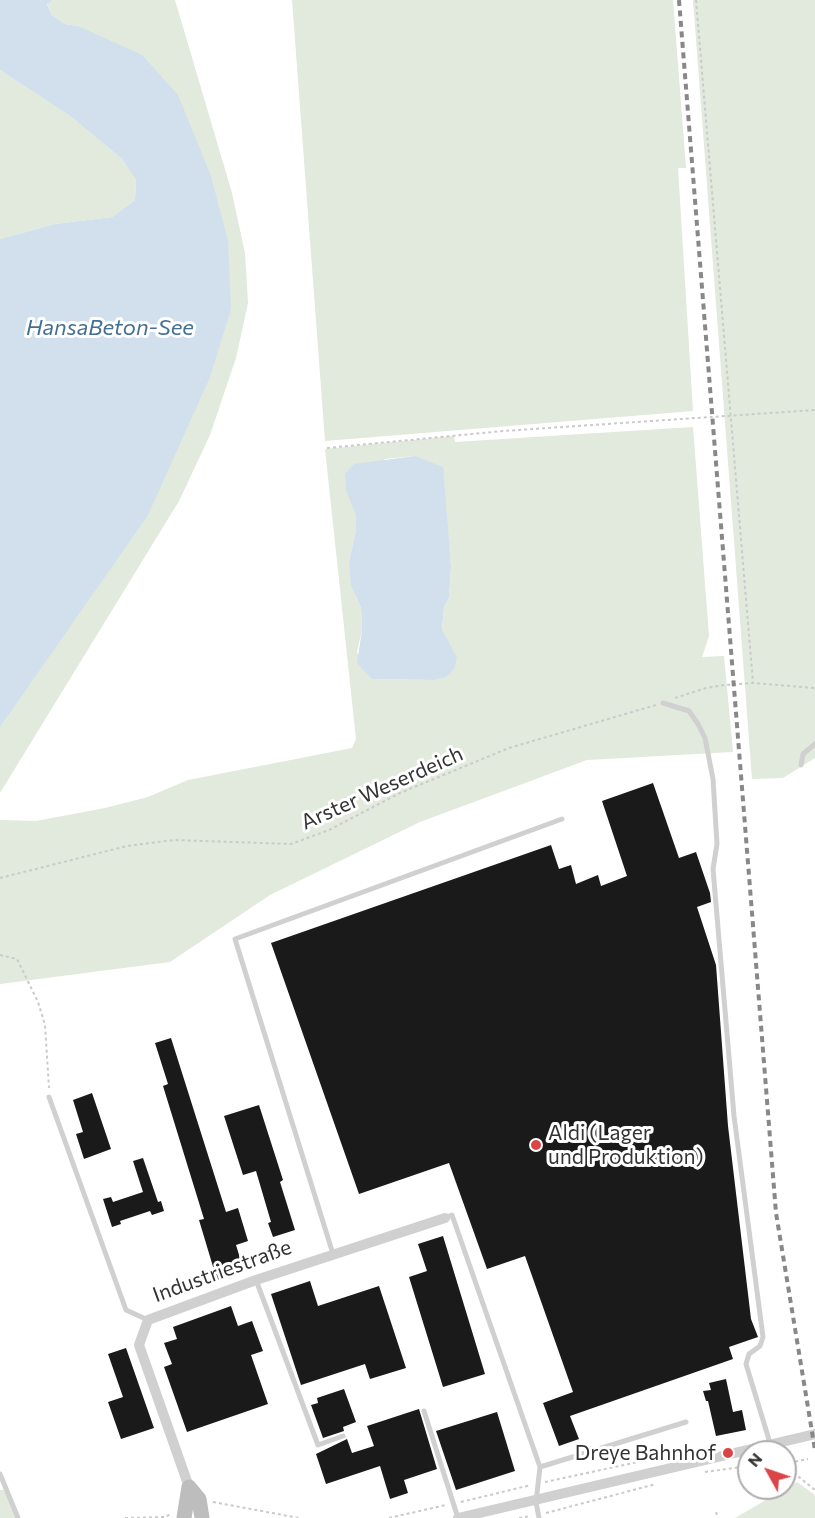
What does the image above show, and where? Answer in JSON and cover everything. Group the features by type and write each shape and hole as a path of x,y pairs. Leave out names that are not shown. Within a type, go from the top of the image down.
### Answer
{"street":[{"name":"Industriestraße","path":"202,1518 199,1499 189,1487 139,1345 148,1320 256,1280 445,1218"},
{"path":"785,1440 815,1434"},
{"path":"458,1518 536,1502 737,1451"},
{"name":"Industriestraße","path":"185,1516 189,1487"}],"lane":[{"path":"663,703 689,711 705,738 713,779 717,844 713,869 734,1116 763,1337 760,1346 749,1354 746,1364 769,1440"},
{"path":"801,765 803,754 815,744"},
{"path":"333,1254 235,939 562,819"},
{"path":"49,1097 126,1310 148,1320"},
{"path":"445,1218 452,1215 540,1467 536,1502 538,1516"},
{"path":"256,1280 318,1444 343,1436"},
{"path":"424,1411 458,1518"},
{"path":"540,1467 686,1422"},
{"path":"0,1474 18,1518"}],"path":[{"path":"696,0 753,683"},
{"path":"327,448 503,431 815,410"},
{"name":"Arster Weserdeich","path":"0,878 127,846 174,840 291,844 329,830 400,794 509,748 663,703 706,688 753,683 815,688"},
{"path":"0,955 17,959 38,1002 45,1025 49,1097"},
{"path":"389,1518 538,1483 695,1450"},
{"path":"797,1461 808,1459"},
{"path":"696,1474 737,1468"},
{"path":"797,1475 815,1490"},
{"path":"519,1518 538,1516 662,1482"},
{"path":"189,1487 216,1503 298,1518"},
{"path":"124,1518 166,1517 173,1512 185,1516"},
{"path":"716,1512 718,1518"}],"shaded area":[{"path":"53,0 175,0 232,193 245,253 248,303 236,358 210,435 179,501 0,793 0,727 38,670 231,309 78,26 65,24 52,15 47,3"},
{"path":"292,0 673,0 686,168 678,168 693,411 325,441"},
{"path":"693,0 815,0 815,758 783,778 752,779"},
{"path":"0,70 70,116 122,159 136,180 135,200 112,217 55,224 0,239"},
{"path":"693,427 709,636 702,657 724,656 733,752 587,760 420,822 270,895 170,962 0,984 0,820 36,821 105,808 148,797 188,780 352,748 356,739 325,449 454,436 455,442","holes":["415,456 444,497 451,566 449,598 444,607 442,629 448,641 433,680 372,679 357,652 362,630 361,608 356,597 349,562 356,530 356,515 385,459"]},
{"path":"797,1482 815,1495 815,1518 735,1518 766,1500 797,1500"},
{"path":"0,1490 9,1490 16,1518 0,1518"}],"water":[{"name":"HansaBeton-See","path":"0,0 53,0 47,4 52,15 65,24 78,26 142,55 178,95 211,176 228,241 231,309 210,377 148,515 0,727 0,239 55,224 112,217 135,200 136,180 122,159 70,116 0,70"},
{"path":"415,456 443,467 451,566 449,598 444,607 442,629 457,658 454,669 446,677 433,680 372,679 357,663 362,630 361,608 351,585 349,562 356,530 356,515 346,490 345,474 354,464"}],"building":[{"name":"Aldi (Lager und Produktion)","path":"653,783 679,858 696,852 710,893 711,902 697,907 716,965 728,1126 751,1319 758,1337 729,1347 733,1359 570,1416 579,1439 559,1446 543,1403 573,1392 525,1256 487,1269 449,1163 359,1194 271,943 551,845 559,869 571,865 576,884 598,875 601,886 627,876 602,801"},
{"path":"171,1038 226,1212 238,1208 248,1241 236,1245 244,1271 217,1280 199,1220 204,1219 163,1086 168,1084 155,1043"},
{"path":"92,1093 111,1149 84,1159 76,1134 83,1132 73,1100"},
{"path":"259,1105 283,1180 280,1182 295,1230 273,1237 268,1223 271,1222 256,1171 243,1175 224,1116"},
{"path":"143,1158 158,1202 161,1201 164,1211 152,1215 150,1211 120,1221 121,1224 112,1227 103,1199 111,1197 113,1202 143,1192 133,1161"},
{"path":"443,1236 485,1374 443,1387 409,1277 427,1271 418,1244"},
{"path":"310,1281 318,1306 379,1286 406,1368 370,1379 365,1364 301,1385 271,1294"},
{"path":"231,1306 238,1326 252,1321 263,1351 251,1355 268,1404 187,1432 164,1367 172,1364 164,1343 177,1339 173,1327"},
{"path":"126,1348 154,1428 121,1439 108,1402 123,1397 108,1354"},
{"path":"726,1379 733,1412 742,1410 746,1430 716,1436 708,1401 703,1391 711,1390 709,1383"},
{"path":"344,1389 356,1422 343,1427 344,1431 323,1438 311,1405 318,1403 317,1398"},
{"path":"419,1409 437,1469 404,1480 408,1493 390,1499 380,1466 326,1484 316,1454 347,1439 352,1453 374,1446 367,1426"},
{"path":"497,1412 515,1471 456,1490 436,1431"}],"railway":[{"path":"679,0 776,1213 815,1450"}],"place":[{"name":"Aldi (Lager und Produktion)","path":"536,1145"},
{"name":"Dreye Bahnhof","path":"728,1453"}]}
